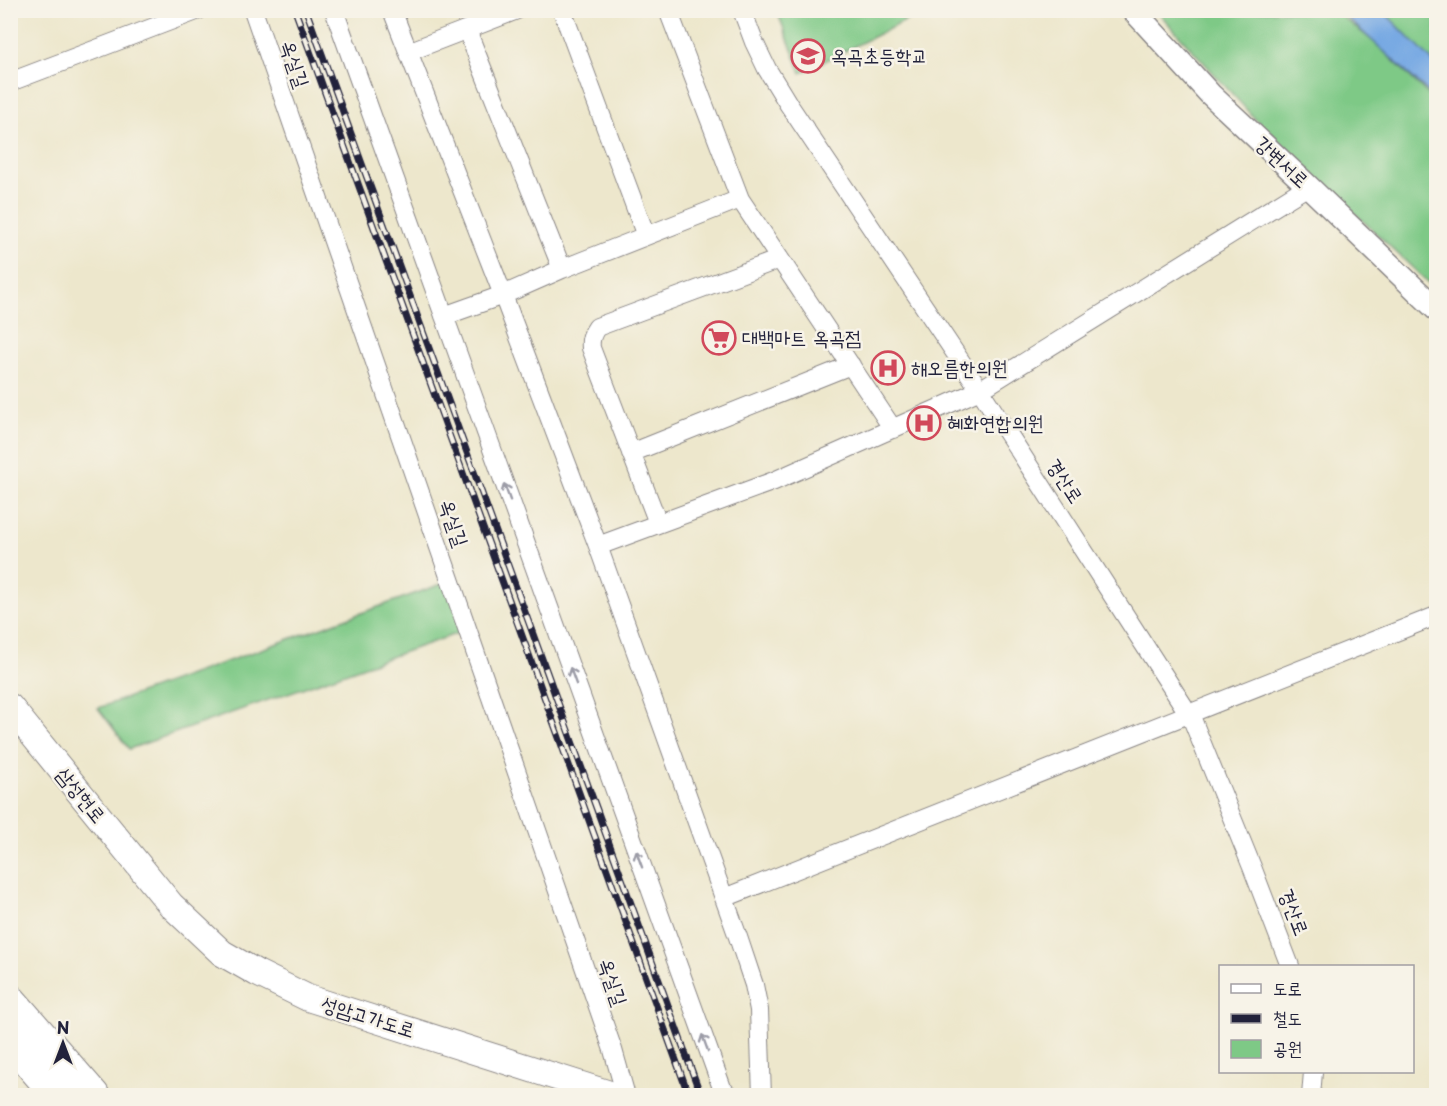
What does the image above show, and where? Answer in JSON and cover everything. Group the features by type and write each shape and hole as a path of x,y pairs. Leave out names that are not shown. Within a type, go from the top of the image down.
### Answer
{"highway":[{"path":"10,1001 93,1095"},
{"path":"10,1039 59,1095"}],"main road":[{"name":"삼성현로","path":"10,707 152,882"},
{"name":"성암고가도로","path":"152,882 171,905 222,953 256,973 308,998 616,1095"}],"street":[{"path":"10,82 199,10"},
{"name":"옥실길","path":"253,10 613,1050 626,1095"},
{"path":"333,10 722,1088 729,1095"},
{"path":"392,10 598,546 754,985 759,1010 762,1095"},
{"path":"408,52 517,10"},
{"path":"561,10 646,236"},
{"path":"668,10 740,199 893,429"},
{"name":"경산로","path":"742,10 767,69 785,99 980,390 1192,719 1290,965"},
{"name":"강변서로","path":"1133,10 1210,94 1437,309"},
{"path":"467,30 562,269"},
{"path":"598,546 774,481 980,390 1308,186"},
{"path":"444,316 503,295 562,269 740,199"},
{"path":"658,523 591,348 592,333 597,327 780,259"},
{"path":"631,453 851,366"},
{"path":"724,898 1437,616"},
{"path":"1311,1095 1312,1073"}],"green space":[{"path":"777,11 925,11 801,73"},
{"path":"1157,11 1335,11 1374,42 1436,102 1436,290 1255,119"},
{"path":"1383,11 1436,11 1436,65"},
{"path":"450,581 467,630 129,749 98,708"}],"water":[{"path":"1340,11 1383,11 1436,65 1436,99"}],"railway":[{"path":"295,10 689,1096"},
{"path":"306,10 701,1096"}],"place":[{"name":"옥곡초등학교","path":"808,56"},
{"name":"대백마트 옥곡점","path":"719,338"},
{"name":"해오름한의원","path":"888,368"},
{"name":"혜화연합의원","path":"924,423"}]}
